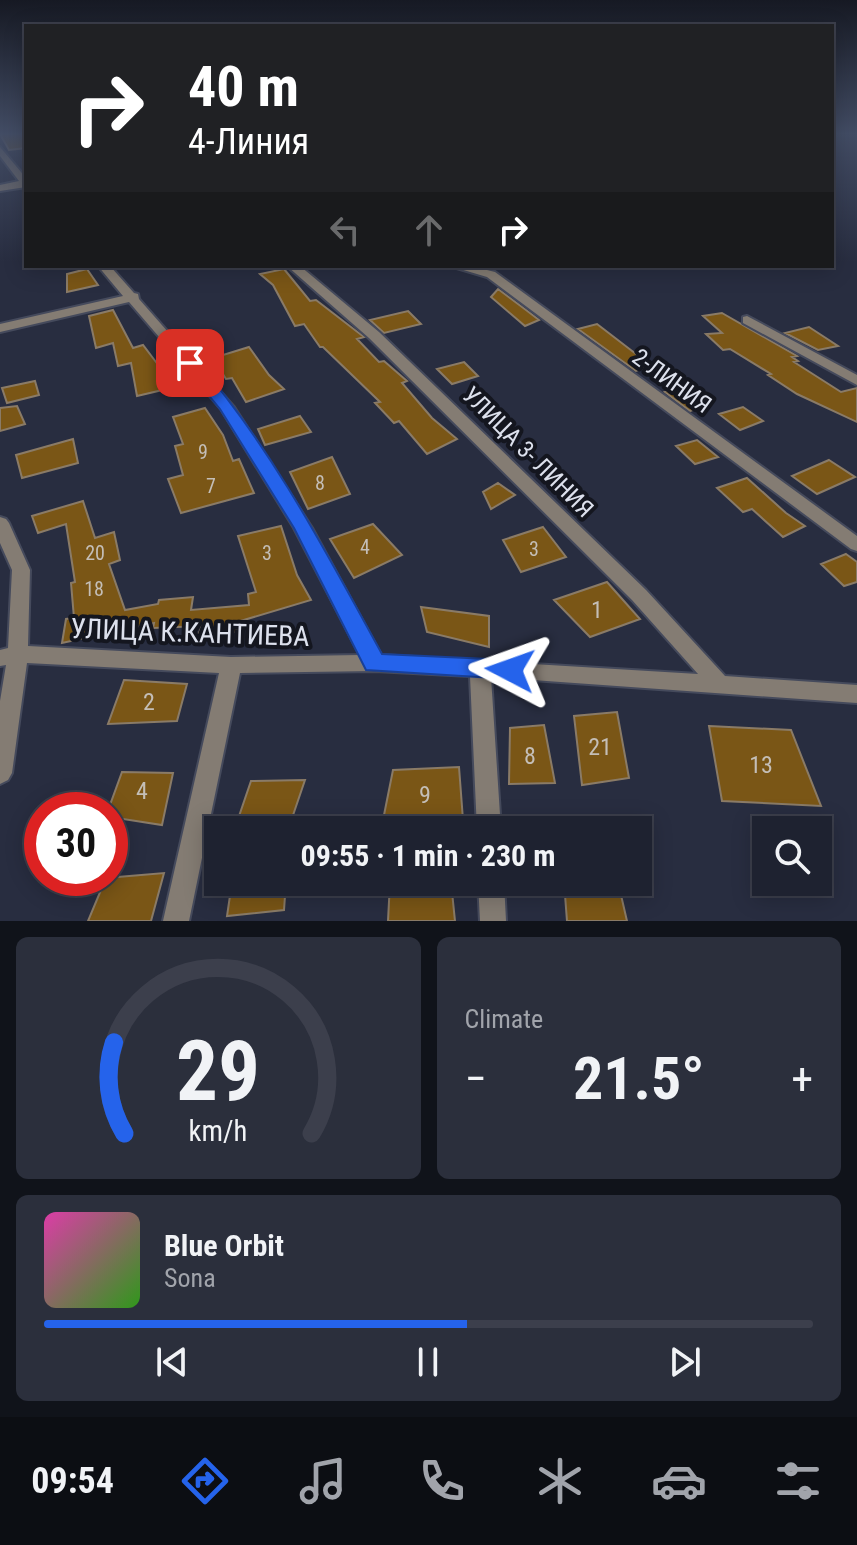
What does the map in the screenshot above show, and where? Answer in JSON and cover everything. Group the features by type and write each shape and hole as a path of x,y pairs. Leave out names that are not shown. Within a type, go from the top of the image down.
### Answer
{"street":[{"path":"0,188 24,183"},
{"path":"106,268 227,407 303,528 375,663"},
{"name":"УЛИЦА 3- ЛИНИЯ","path":"295,268 374,335 639,595 719,684"},
{"name":"2-ЛИНИЯ","path":"465,268 491,274 857,545"},
{"path":"0,328 134,297"},
{"path":"747,320 857,381"},
{"path":"0,523 21,570 9,656 0,773"},
{"name":"УЛИЦА К.КАНТИЕВА","path":"9,656 231,665 375,663 857,694"},
{"path":"176,921 231,665"},
{"path":"480,668 488,816"},
{"path":"492,896 493,921"}],"building":[{"path":"87,269 98,285 67,292 67,274"},
{"path":"284,269 310,301 316,300 364,337 357,339 379,362 384,361 407,381 402,383 432,418 457,439 427,454 399,421 394,423 375,403 380,402 320,347 304,324 295,326 273,285 260,274"},
{"path":"498,289 539,320 525,326 491,297"},
{"path":"113,310 133,348 143,345 159,366 176,362 188,384 137,396 131,363 118,366 113,343 96,348 89,316"},
{"path":"408,311 421,324 384,333 370,320"},
{"path":"722,313 797,356 792,357 798,361 794,362 841,392 857,388 857,422 797,394 730,349 723,350 706,334 722,333 703,316"},
{"path":"597,324 653,365 636,371 578,329"},
{"path":"809,327 838,346 818,350 785,333"},
{"path":"249,347 269,375 284,389 246,402 232,378 226,379 213,358"},
{"path":"464,362 478,376 452,384 437,369"},
{"path":"35,381 39,395 7,403 2,388"},
{"path":"688,386 710,403 690,411 665,392"},
{"path":"17,406 25,424 0,431 0,408"},
{"path":"743,407 763,421 740,430 719,414"},
{"path":"205,408 223,435 233,461 239,459 254,493 181,513 168,479 183,475 175,446 183,444 173,417"},
{"path":"300,416 311,432 265,445 258,429"},
{"path":"73,439 78,463 22,478 16,455"},
{"path":"697,440 718,457 695,464 676,446"},
{"path":"332,457 350,494 308,509 290,472"},
{"path":"829,460 855,477 817,494 792,476"},
{"path":"747,478 805,526 783,537 752,509 743,512 717,488"},
{"path":"498,483 515,495 491,509 483,492"},
{"path":"83,501 95,538 114,532 120,560 109,564 125,610 158,604 159,600 193,597 191,610 249,605 248,594 256,592 238,536 281,526 297,575 311,600 237,622 237,632 199,633 202,626 153,628 154,623 62,643 66,619 74,618 71,583 75,582 66,524 38,533 32,516"},
{"path":"373,524 402,555 354,578 330,539"},
{"path":"543,527 566,557 521,572 503,540"},
{"path":"846,554 857,562 857,582 844,586 821,564"},
{"path":"607,582 640,619 590,637 554,600"},
{"path":"421,607 489,616 489,647 427,632"},
{"path":"124,680 187,684 177,721 108,724"},
{"path":"617,712 629,778 582,785 574,716"},
{"path":"544,725 555,783 509,784 510,728"},
{"path":"709,726 791,730 821,806 722,801"},
{"path":"459,767 463,816 384,816 393,770"},
{"path":"122,772 173,773 162,825 128,820 128,792 115,792"},
{"path":"305,780 293,816 239,816 251,781"},
{"path":"560,815 560,816 514,816"},
{"path":"164,873 151,921 88,921 98,896 128,896 128,876"},
{"path":"230,896 285,896 284,910 227,916"},
{"path":"389,896 452,896 455,921 388,921"},
{"path":"565,896 621,896 627,921 567,921"}],"route":[{"path":"190,363 227,407 303,528 375,663 510,670"}]}
